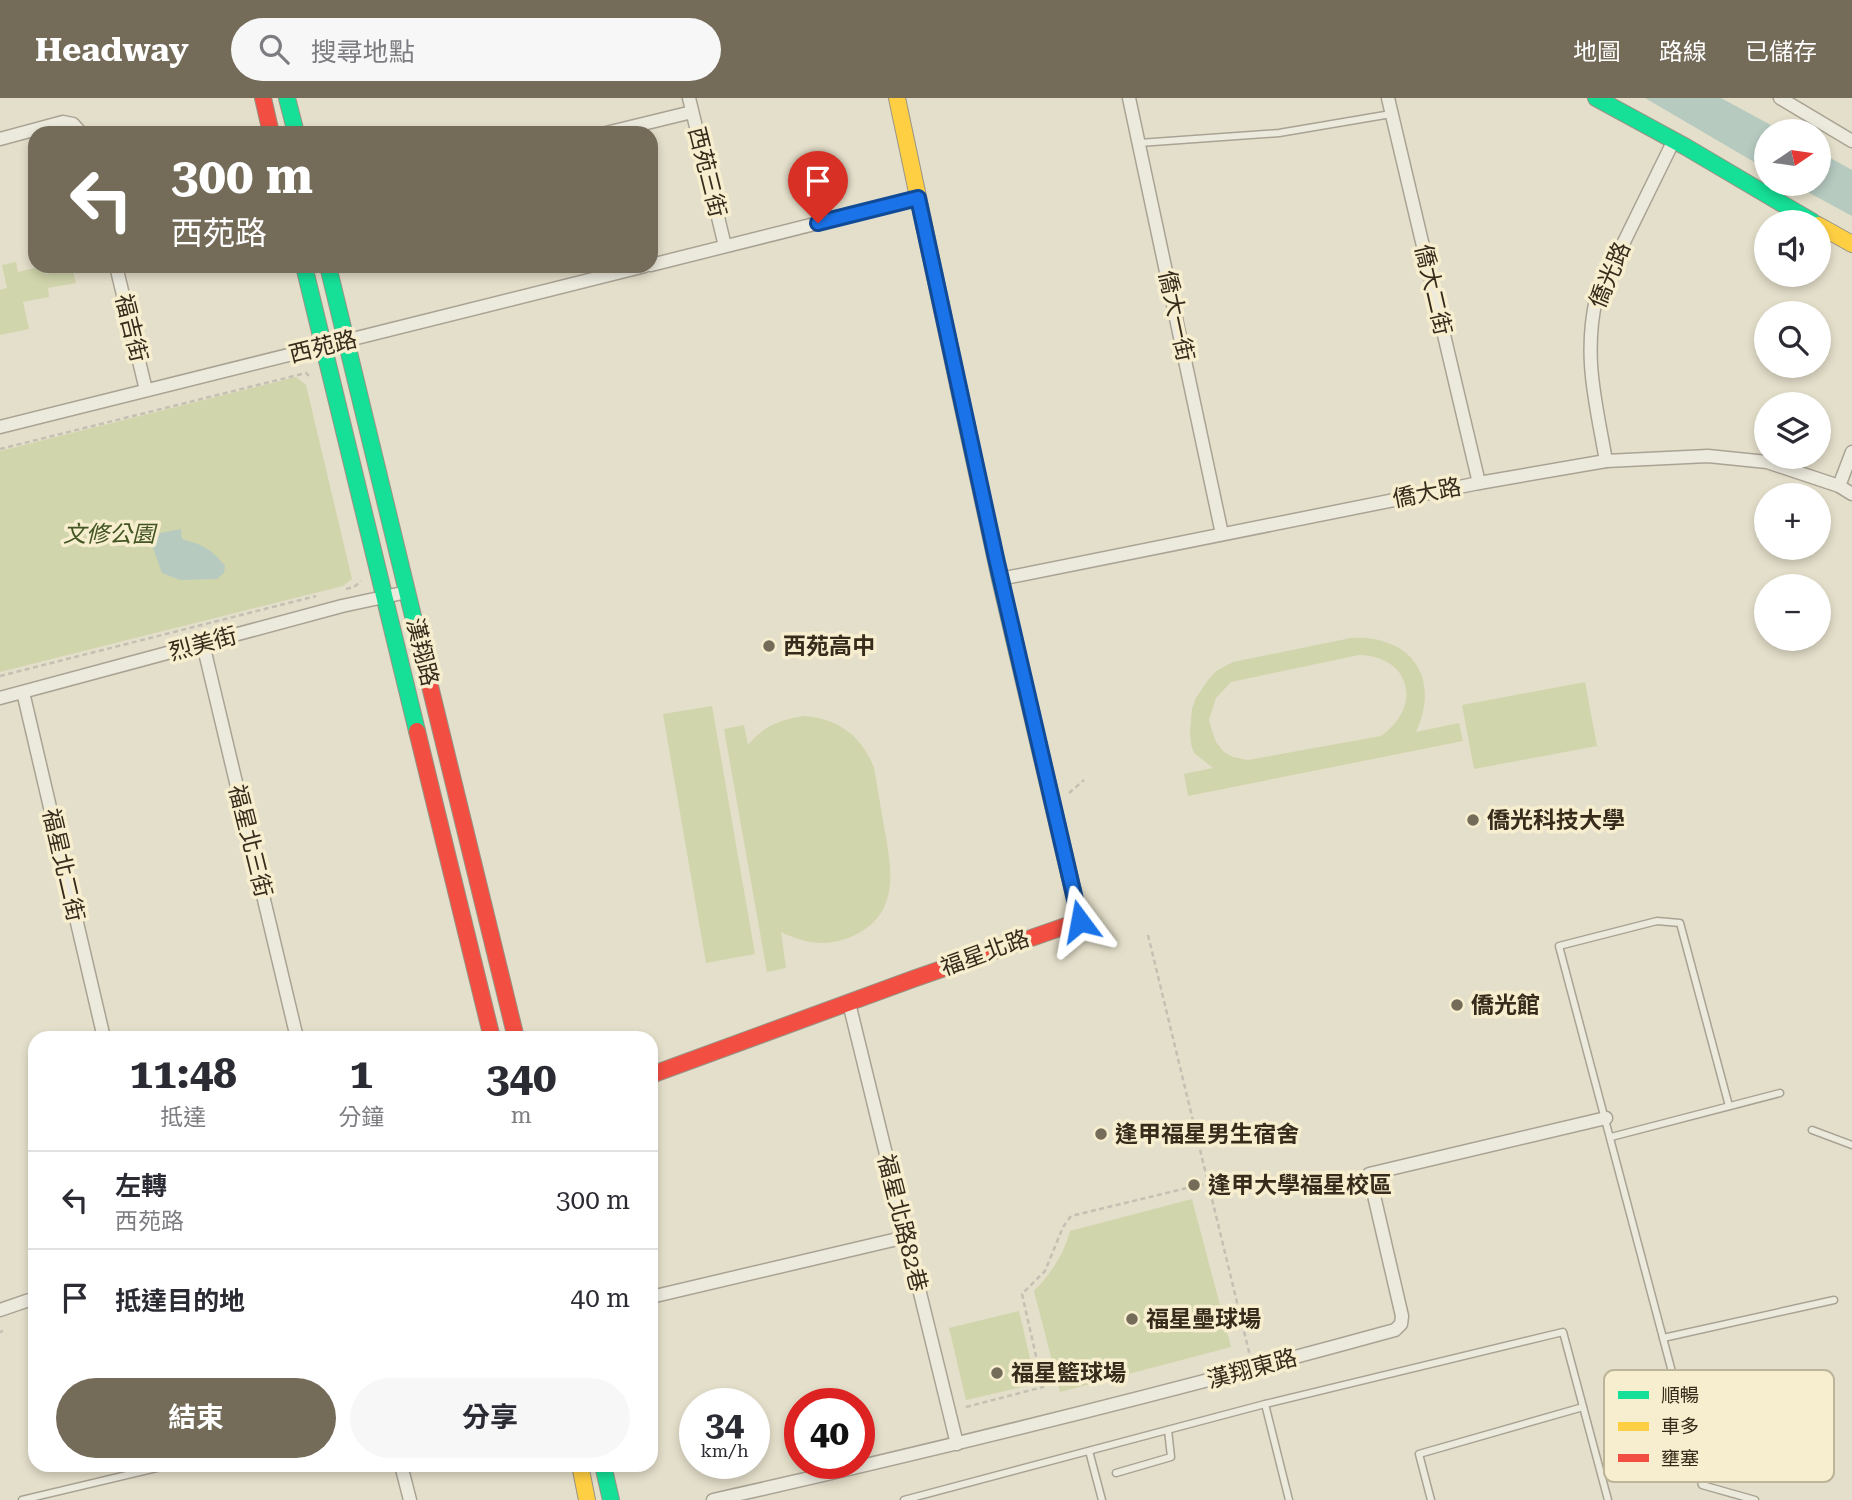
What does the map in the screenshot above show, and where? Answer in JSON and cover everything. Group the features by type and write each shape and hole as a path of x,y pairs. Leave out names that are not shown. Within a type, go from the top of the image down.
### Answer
{"street":[{"path":"263,98 269,126"},
{"path":"287,98 294,126"},
{"name":"西苑三街","path":"689,98 725,246"},
{"name":"福星北路","path":"658,1072 1080,921 1000,579 897,98"},
{"name":"僑大一街","path":"1129,98 1222,534"},
{"name":"僑大二街","path":"1388,98 1479,483"},
{"path":"1596,98 1674,140 1793,210"},
{"path":"1780,98 1852,141"},
{"path":"635,126 692,112"},
{"path":"48,126 63,122 75,126"},
{"path":"0,139 28,131"},
{"name":"僑光路","path":"1606,461 1588,346 1595,299 1674,140"},
{"path":"658,262 918,198"},
{"path":"1831,232 1852,244"},
{"name":"福吉街","path":"118,273 146,390"},
{"name":"漢翔路","path":"306,273 490,1031"},
{"name":"漢翔路","path":"330,273 514,1031"},
{"name":"西苑路","path":"0,427 617,273"},
{"path":"1839,486 1852,452"},
{"name":"僑大路","path":"1000,579 1479,483 1606,461 1708,456 1768,462 1839,486 1852,494"},
{"name":"烈美街","path":"0,698 407,592"},
{"name":"福星北三街","path":"203,644 296,1031"},
{"name":"福星北二街","path":"23,692 102,1031"},
{"name":"福星北路82巷","path":"849,1003 957,1444"},
{"name":"漢翔東路","path":"713,1500 957,1444 1395,1330 1401,1324 1402,1315 1369,1174 1606,1118"},
{"path":"658,1295 906,1237"},
{"path":"0,1310 28,1300"},
{"path":"403,1472 410,1500"},
{"path":"581,1472 587,1500"},
{"path":"605,1472 611,1500"}],"lane":[{"path":"1139,143 1279,133 1391,114"},
{"path":"1671,1370 1559,946 1657,921 1680,923 1729,1106"},
{"path":"1611,1137 1780,1093"},
{"path":"1812,1130 1852,1144"},
{"path":"1663,1338 1834,1300"},
{"path":"904,1500 1265,1405 1563,1332 1608,1500"},
{"path":"1265,1405 1289,1500"},
{"path":"1431,1500 1419,1454 1583,1407"},
{"path":"1116,1473 1171,1457 1168,1430"},
{"path":"1089,1451 1102,1500"},
{"path":"22,1500 140,1472"},
{"path":"1701,1482 1702,1485 1755,1500"}],"path":[{"path":"0,449 306,373 311,378"},
{"path":"341,590 354,587 363,577"},
{"path":"0,676 315,597"},
{"path":"1148,935 1253,1369"},
{"path":"966,1407 1043,1387 1022,1294 1045,1271 1063,1227 1072,1216 1208,1183"}],"green space":[{"path":"16,262 18,272 28,270 28,273 73,273 76,283 48,288 49,297 23,302 29,329 0,335 0,290 7,288 2,265"},
{"name":"文修公園","path":"296,377 306,385 352,579 343,586 0,672 0,451"},
{"path":"1351,638 1372,639 1390,644 1405,652 1422,677 1425,694 1423,712 1416,732 1459,723 1463,741 1188,796 1184,774 1213,768 1194,753 1190,732 1192,709 1208,680 1216,671 1233,662","holes":["1359,655 1377,658 1400,673 1406,698 1403,711 1381,736 1248,760 1224,752 1216,742 1209,720 1216,698 1231,682"]},
{"path":"1585,682 1597,746 1474,769 1462,705"},
{"path":"712,706 755,954 706,963 663,714"},
{"path":"804,716 827,720 847,731 869,757 874,768 888,848 889,894 876,919 848,938 814,942 781,932 786,968 767,972 724,729 744,725 748,745 759,733 773,725"},
{"name":"福星壘球場","path":"1192,1199 1231,1347 1060,1392 1034,1291 1056,1263 1070,1231"},
{"path":"1019,1311 1036,1384 966,1400 949,1328"}],"shaded area":[{"path":"1645,98 1721,98 1760,119 1754,119 1754,162"},
{"path":"1831,158 1852,170 1852,216 1815,196 1831,196"},
{"path":"181,529 182,539 206,548 225,566 224,573 217,579 180,580 162,573 153,548 160,533"}],"traffic: fast":[{"path":"287,98 294,126"},
{"path":"1596,98 1793,210"},
{"path":"306,273 417,731"},
{"path":"330,273 429,682"},
{"path":"958,385 1069,874"},
{"path":"605,1472 611,1500"}],"traffic: slow":[{"path":"897,98 958,385"},
{"path":"1831,232 1852,244"},
{"path":"581,1472 587,1500"}],"traffic: jam":[{"path":"263,98 269,126"},
{"path":"429,682 514,1031"},
{"path":"417,731 490,1031"},
{"path":"658,1072 1080,921 1069,874"}],"place":[{"name":"西苑高中","path":"769,646"},
{"name":"僑光科技大學","path":"1473,820"},
{"name":"僑光館","path":"1457,1005"},
{"name":"逢甲福星男生宿舍","path":"1101,1134"},
{"name":"逢甲大學福星校區","path":"1194,1185"},
{"name":"福星壘球場","path":"1132,1319"},
{"name":"福星籃球場","path":"997,1373"}],"route":[{"path":"818,223 918,198 996,558 1080,921"}]}
